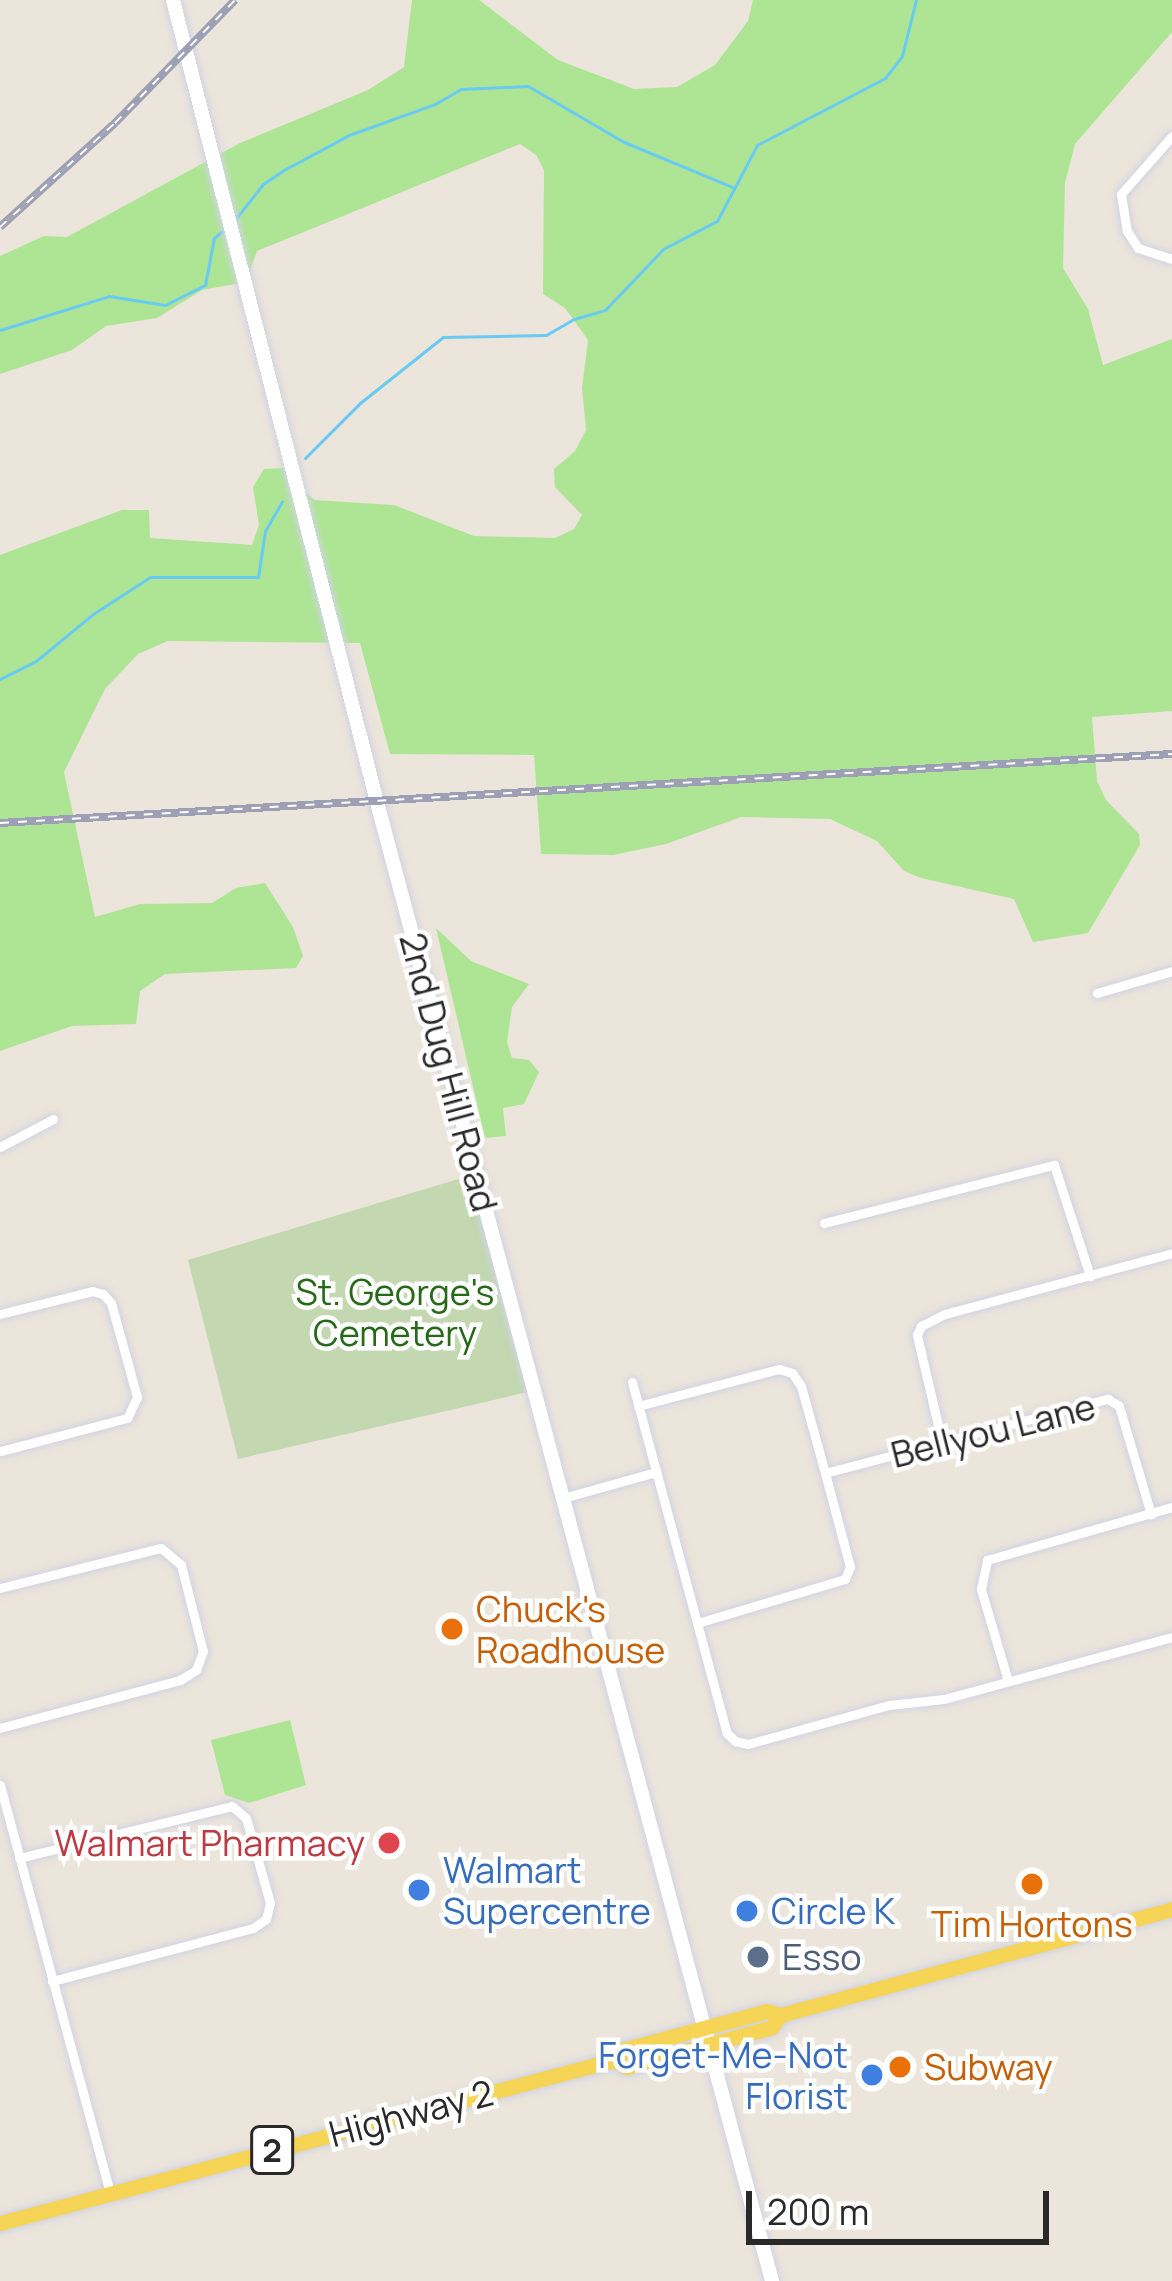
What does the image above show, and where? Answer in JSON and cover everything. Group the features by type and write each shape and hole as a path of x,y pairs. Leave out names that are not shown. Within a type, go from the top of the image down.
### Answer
{"main road":[{"name":"Highway 2","path":"0,2223 614,2060 627,2067 704,2037 772,2027 780,2015 1172,1909"}],"street":[{"name":"2nd Dug Hill Road","path":"173,0 379,810 772,2281"},
{"path":"1172,136 1121,194 1127,231 1138,248 1172,259"},
{"path":"1097,993 1172,971"},
{"path":"0,1147 53,1119"},
{"path":"824,1223 1054,1165 1063,1178 1090,1276"},
{"path":"941,1442 917,1335 921,1326 945,1314 1172,1253"},
{"path":"0,1314 92,1291 103,1294 111,1303 137,1397 127,1418 0,1451"},
{"path":"638,1406 778,1369 792,1373 801,1386 825,1473 850,1567 845,1579 697,1623"},
{"path":"632,1382 727,1732 748,1744 889,1705 944,1699 1172,1637"},
{"name":"Bellyou Lane","path":"825,1473 1114,1400 1151,1514"},
{"path":"563,1498 656,1472"},
{"path":"1008,1682 981,1589 987,1560 1172,1507"},
{"path":"0,1588 161,1548 181,1565 203,1651 196,1670 180,1680 0,1728"},
{"path":"0,1785 110,2193"},
{"path":"19,1858 213,1806 232,1806 246,1817 270,1904 266,1919 253,1928 52,1981"}],"green space":[{"path":"412,0 479,0 558,60 634,89 677,87 715,65 748,21 753,0 1172,0 1172,32 1075,144 1065,183 1063,268 1088,309 1103,365 1172,339 1172,711 1092,717 1097,781 1106,800 1139,834 1140,845 1088,933 1033,942 1014,899 904,871 877,841 830,819 741,817 666,844 613,855 541,854 534,755 390,754 360,643 168,641 138,654 105,689 64,772 95,917 140,904 212,903 236,888 265,883 293,927 303,956 296,968 165,974 140,991 136,1024 72,1026 0,1051 0,555 122,510 149,510 150,538 252,545 259,525 253,487 264,469 283,468 314,500 394,505 474,536 555,538 574,529 582,515 555,487 554,469 575,451 586,430 582,388 588,340 565,308 543,294 544,170 536,155 520,144 257,251 246,282 202,290 157,318 106,326 72,350 0,374 0,256 44,236 67,237 240,143 368,90 404,67"},
{"path":"436,928 471,961 529,984 512,1007 507,1042 512,1058 529,1060 539,1072 524,1104 503,1108 506,1136 485,1138"},
{"name":"St. George's Cemetery","path":"472,1175 528,1392 238,1459 188,1260"},
{"path":"290,1720 306,1785 249,1803 225,1795 211,1740"}],"waterway":[{"path":"305,458 360,403 443,337 546,335 574,319 605,310 663,249 717,221 757,145 885,78 902,56 916,0"},
{"path":"234,221 263,184 284,170 349,135 435,104 461,89 528,86 624,142 732,187"},
{"path":"0,330 109,296 165,305 205,285 214,238 227,227"},
{"path":"0,679 36,661 93,614 150,577 258,577 265,531 282,501"}],"railway":[{"path":"0,227 115,123 235,0"},
{"path":"0,823 1172,754"}],"place":[{"name":"Chuck's Roadhouse","path":"452,1629"},
{"name":"Walmart Pharmacy","path":"389,1843"},
{"name":"Tim Hortons","path":"1032,1884"},
{"name":"Walmart Supercentre","path":"419,1890"},
{"name":"Circle K","path":"747,1911"},
{"name":"Esso","path":"758,1957"},
{"name":"Subway","path":"900,2067"},
{"name":"Forget-Me-Not Florist","path":"872,2075"}]}
